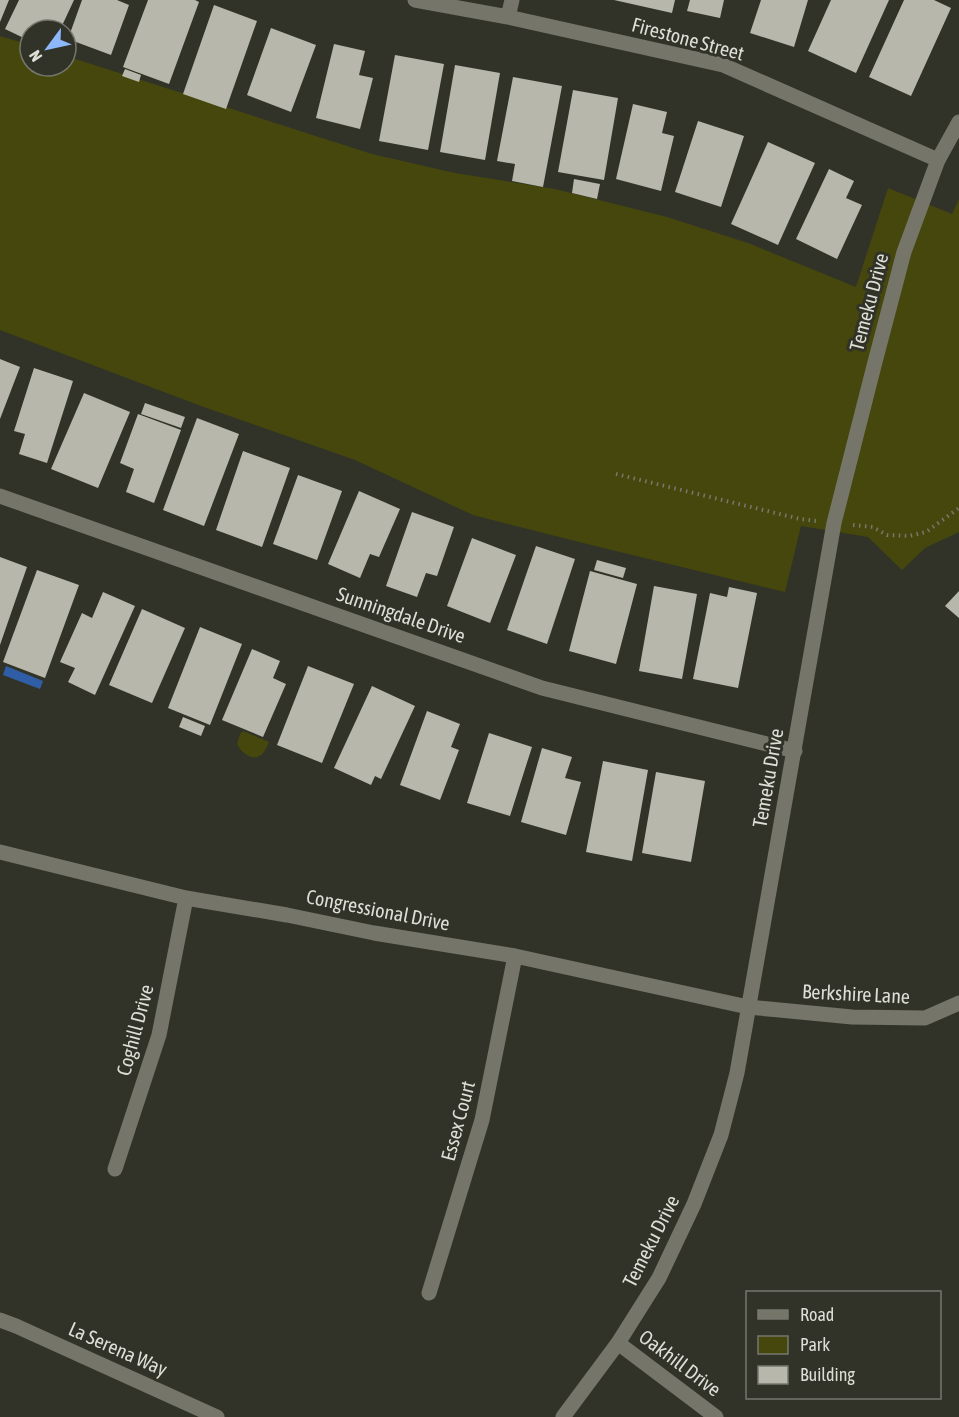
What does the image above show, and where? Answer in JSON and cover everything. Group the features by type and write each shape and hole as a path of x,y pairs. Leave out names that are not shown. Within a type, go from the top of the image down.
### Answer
{"street":[{"name":"Firestone Street","path":"415,0 507,17 723,65 938,160"},
{"path":"507,17 512,0"},
{"name":"Temeku Drive","path":"563,1417 618,1343 659,1278 694,1204 721,1135 737,1074 834,523 904,252 938,160 959,122"},
{"name":"Sunningdale Drive","path":"0,496 542,688 795,751"},
{"name":"Congressional Drive","path":"0,852 186,898 374,933 515,956 748,1007"},
{"name":"Coghill Drive","path":"115,1169 159,1035 186,898"},
{"name":"Essex Court","path":"429,1293 482,1120 515,956"},
{"name":"Berkshire Lane","path":"748,1007 852,1017 925,1018 959,1003"},
{"name":"La Serena Way","path":"0,1320 217,1417"},
{"name":"Oakhill Drive","path":"618,1343 716,1417"}],"path":[{"path":"616,474 800,519 873,527 887,535 909,536 926,532 959,508"}],"green space":[{"path":"0,36 18,41 18,78 78,78 78,60 372,154 455,173 555,189 667,217 748,243 856,287 888,188 952,214 959,199 959,532 925,548 902,570 868,537 801,526 785,592 473,515 355,460 201,406 0,330"},
{"path":"243,731 269,742 265,751 258,757 251,757 244,753 237,744"}],"water":[{"path":"6,666 43,681 40,689 3,675"}],"building":[{"path":"0,0 9,0 0,22"},
{"path":"19,0 74,0 66,18 18,18 18,35 5,29"},
{"path":"82,0 117,0 129,5 111,55 78,43 78,18 76,18"},
{"path":"148,0 195,0 199,2 169,84 123,67"},
{"path":"614,0 675,0 672,13"},
{"path":"690,0 724,0 720,18 687,11"},
{"path":"761,0 808,0 794,47 750,33"},
{"path":"831,0 889,0 856,73 808,51"},
{"path":"904,0 934,0 951,8 911,96 869,77"},
{"path":"214,5 257,21 226,109 183,94"},
{"path":"271,28 316,45 291,112 247,95"},
{"path":"334,44 365,51 359,75 373,78 360,129 316,118"},
{"path":"395,55 444,64 428,150 379,141"},
{"path":"455,65 500,73 485,160 440,152"},
{"path":"125,69 141,75 139,82 122,76"},
{"path":"513,77 562,86 543,187 512,181 515,164 497,161"},
{"path":"573,90 618,98 604,180 558,172"},
{"path":"633,104 667,112 662,133 674,136 661,191 616,179"},
{"path":"698,121 744,136 721,207 675,192"},
{"path":"768,142 815,163 778,245 731,224"},
{"path":"829,169 854,181 846,198 862,205 837,259 796,239"},
{"path":"574,179 600,184 597,199 572,193"},
{"path":"0,359 20,367 0,419"},
{"path":"34,368 73,381 47,463 19,454 25,434 14,431"},
{"path":"84,393 130,412 98,488 51,469"},
{"path":"145,403 185,417 181,428 141,414"},
{"path":"138,414 181,430 154,503 126,492 134,469 120,463"},
{"path":"197,418 239,434 204,526 163,510"},
{"path":"243,451 290,468 262,547 216,530"},
{"path":"298,475 342,491 317,560 273,544"},
{"path":"359,491 400,509 379,557 370,554 360,578 328,564"},
{"path":"412,512 454,527 437,576 426,573 417,597 386,586"},
{"path":"472,538 516,555 490,623 447,606"},
{"path":"536,546 575,559 547,644 507,630"},
{"path":"0,557 27,567 0,645"},
{"path":"597,560 626,568 623,578 594,570"},
{"path":"37,570 79,585 45,678 3,662"},
{"path":"590,571 637,584 616,664 569,651"},
{"path":"654,586 697,594 682,679 639,671"},
{"path":"729,587 757,593 738,688 693,679 710,593 727,597"},
{"path":"959,591 959,618 945,606"},
{"path":"103,592 135,606 95,695 68,682 75,668 60,662 82,613 92,618"},
{"path":"142,609 185,628 152,703 109,685"},
{"path":"200,627 242,644 210,725 168,708"},
{"path":"252,649 280,661 273,678 286,684 263,737 222,720"},
{"path":"308,666 354,684 322,763 277,745"},
{"path":"372,686 415,706 381,779 375,776 371,785 334,768"},
{"path":"427,711 460,724 451,747 459,750 440,800 400,785"},
{"path":"183,717 205,726 201,736 179,727"},
{"path":"489,733 532,747 510,816 467,803"},
{"path":"542,748 572,757 565,778 581,782 566,835 521,822"},
{"path":"603,761 648,770 632,861 586,852"},
{"path":"656,772 705,781 691,862 642,853"}]}
